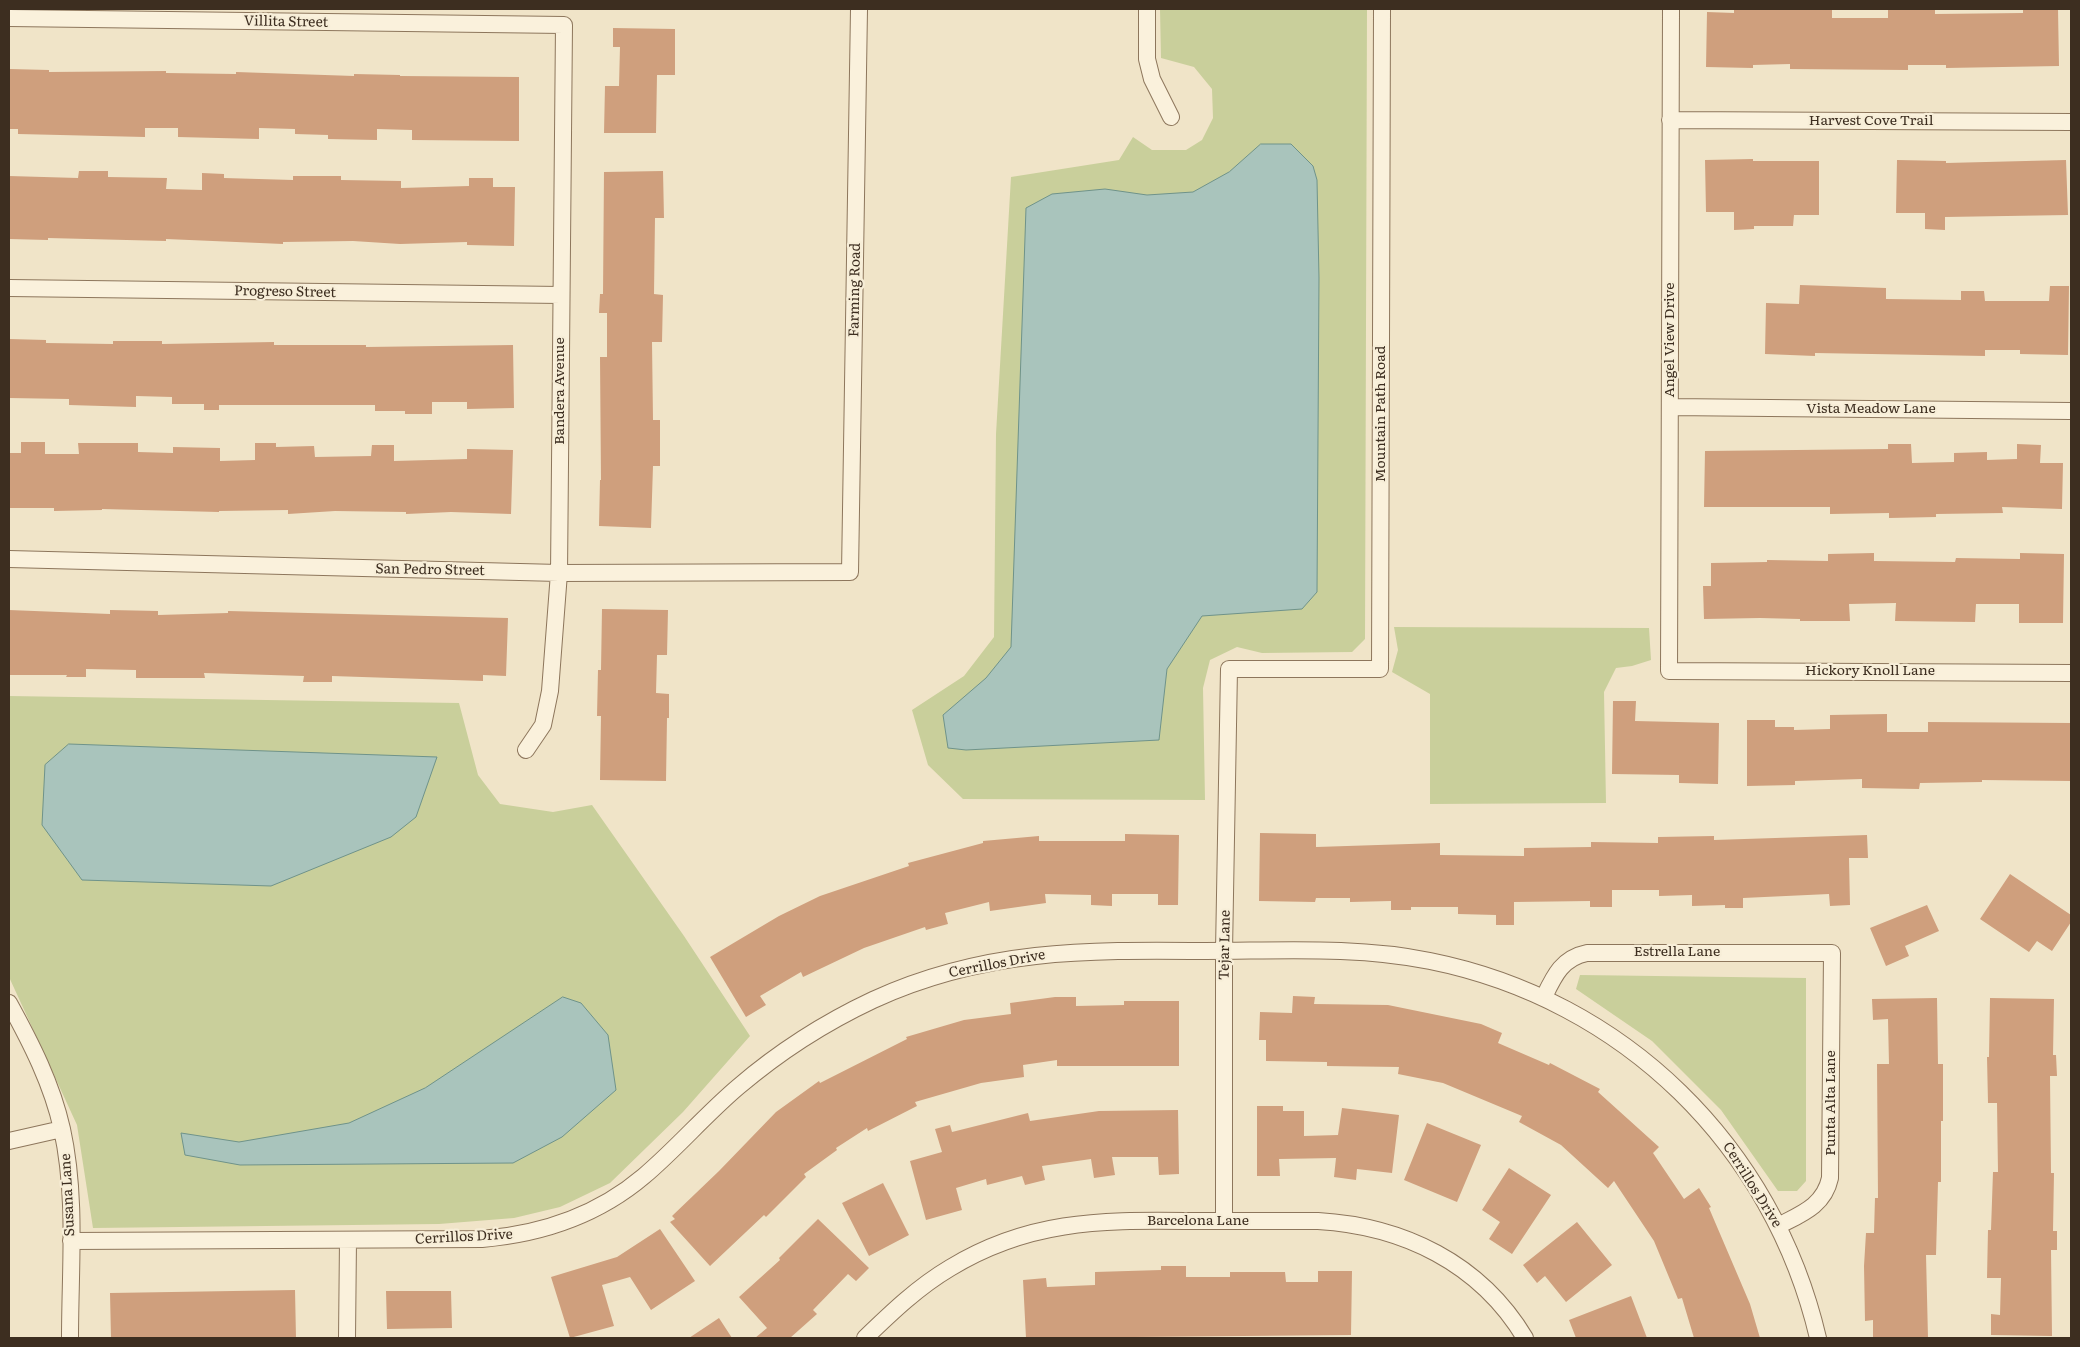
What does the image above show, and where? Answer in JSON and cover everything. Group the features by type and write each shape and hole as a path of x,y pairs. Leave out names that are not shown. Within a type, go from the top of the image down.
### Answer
{"street":[{"name":"Farming Road","path":"850,572 859,9"},
{"path":"1147,9 1146,59 1152,79 1171,117"},
{"name":"Mountain Path Road","path":"1229,669 1380,669 1382,9"},
{"name":"Angel View Drive","path":"1669,671 1671,9"},
{"name":"Villita Street","path":"9,18 564,25"},
{"name":"Bandera Avenue","path":"526,750 543,725 550,691 559,573 564,25"},
{"name":"Harvest Cove Trail","path":"1670,120 2071,122"},
{"name":"Progreso Street","path":"9,288 561,295"},
{"name":"Vista Meadow Lane","path":"1670,408 2071,411"},
{"name":"San Pedro Street","path":"9,559 559,573 850,572"},
{"name":"Tejar Lane","path":"1224,1221 1224,951 1229,669"},
{"name":"Hickory Knoll Lane","path":"1669,671 2071,673"},
{"name":"Cerrillos Drive","path":"71,1241 482,1239 534,1232 580,1216 622,1193 642,1178 735,1089 789,1048 817,1030 870,1002 940,975 1006,959 1065,952 1345,952 1398,955 1487,975 1544,997 1602,1029 1656,1069 1704,1116 1740,1161 1778,1226 1804,1287 1818,1338"},
{"name":"Estrella Lane","path":"1544,997 1562,966 1573,957 1587,953 1832,953"},
{"name":"Punta Alta Lane","path":"1778,1226 1818,1203 1826,1192 1830,1178 1832,953"},
{"name":"Susana Lane","path":"9,1003 43,1070 62,1129 70,1183 70,1338"},
{"path":"9,1141 62,1129"},
{"name":"Barcelona Lane","path":"865,1338 908,1297 928,1282 972,1255 1020,1236 1070,1224 1095,1222 1224,1221 1342,1222 1365,1226 1411,1240 1439,1254 1472,1277 1506,1310 1525,1338"},
{"path":"347,1338 348,1240"}],"green space":[{"path":"1160,9 1367,9 1365,639 1352,652 1262,653 1237,647 1210,660 1203,688 1205,800 963,799 928,765 912,710 964,676 994,637 996,434 1011,177 1119,160 1133,137 1152,150 1186,150 1202,140 1213,118 1212,89 1194,67 1161,58"},
{"path":"1394,627 1649,628 1651,660 1632,666 1616,668 1604,692 1606,803 1430,804 1430,694 1392,672 1398,650"},
{"path":"9,696 459,703 478,775 500,804 553,812 592,805 684,936 750,1036 683,1112 610,1183 560,1207 514,1218 439,1224 93,1228 77,1125 9,977"},
{"path":"1580,975 1806,978 1806,1181 1797,1191 1778,1191 1721,1110 1652,1041 1576,989"}],"water":[{"path":"1261,144 1291,144 1313,166 1317,180 1319,278 1317,592 1302,609 1202,616 1167,669 1159,740 966,750 948,748 943,715 986,678 1011,647 1026,208 1052,194 1105,189 1147,195 1193,192 1229,172"},
{"path":"69,744 437,757 416,817 391,837 271,886 82,880 42,825 45,765"},
{"path":"563,997 581,1003 608,1035 616,1090 562,1137 513,1163 240,1165 185,1155 181,1133 239,1142 349,1123 425,1088"}],"building":[{"path":"1734,9 1832,10 1832,18 1888,18 1888,9 1935,9 1935,14 2023,13 2023,9 2058,9 2059,66 1946,68 1946,65 1908,65 1908,70 1790,69 1790,64 1753,65 1753,68 1706,67 1707,12 1734,13"},
{"path":"613,28 675,29 675,75 657,75 656,133 604,133 605,86 619,86 620,47 613,47"},
{"path":"9,69 49,70 49,72 166,71 166,73 236,74 236,72 354,76 354,74 519,77 519,141 412,140 412,130 377,129 377,140 328,139 328,135 295,134 295,129 259,128 259,139 178,137 178,128 145,128 145,137 18,134 18,129 9,129"},
{"path":"1753,159 1753,161 1819,161 1819,215 1794,215 1793,226 1754,226 1754,229 1734,230 1734,212 1706,212 1705,160"},
{"path":"1897,160 1946,161 1946,163 2066,160 2068,215 1945,217 1945,230 1925,229 1925,213 1896,213"},
{"path":"79,171 108,171 108,177 167,178 166,189 202,190 202,173 224,174 224,178 293,180 293,176 341,176 341,180 401,181 401,188 469,186 469,178 493,178 493,187 515,187 514,246 467,245 467,242 400,244 353,241 283,242 283,244 166,239 166,241 9,239 9,176 78,178"},
{"path":"663,171 664,218 655,218 654,294 663,295 662,342 652,342 653,420 660,420 660,466 653,466 651,528 599,526 601,480 600,357 607,357 607,313 599,313 600,294 603,294 604,172"},
{"path":"1800,285 1886,288 1886,299 1961,300 1961,291 1984,291 1985,301 2049,301 2050,286 2069,286 2068,355 2020,354 2020,350 1985,350 1985,356 1815,353 1815,356 1765,354 1766,303 1799,304"},
{"path":"9,339 46,340 46,343 113,344 113,341 162,341 162,344 274,342 274,345 366,345 366,347 513,345 514,408 467,409 467,402 432,402 432,414 405,414 405,411 375,411 375,405 219,405 219,410 204,410 204,404 172,404 172,397 136,396 136,407 69,405 69,399 9,398"},
{"path":"21,442 45,442 45,454 79,454 78,443 138,443 138,452 173,453 173,447 220,448 220,461 255,460 255,443 276,443 276,447 314,446 315,457 371,456 372,445 394,445 394,461 467,459 467,449 513,450 511,514 451,512 406,514 406,512 335,511 288,514 288,510 219,512 102,509 54,511 54,508 9,508 9,453 21,453"},
{"path":"1888,444 1911,444 1912,463 1954,462 1954,453 1987,452 1987,460 2017,459 2017,444 2041,445 2040,463 2063,463 2062,509 2002,507 2003,513 1936,514 1936,517 1889,518 1889,513 1830,514 1830,507 1704,507 1705,451 1888,449"},
{"path":"1874,553 1874,561 1955,562 1956,558 2020,559 2020,553 2064,554 2063,623 2019,623 2019,604 1976,604 1975,622 1895,621 1896,603 1849,604 1850,621 1800,621 1800,619 1760,618 1704,619 1703,586 1711,586 1711,563 1767,562 1767,560 1828,561 1828,554"},
{"path":"602,609 668,610 667,655 657,655 656,693 669,694 666,781 600,780 601,716 597,716 598,670 601,670"},
{"path":"9,610 110,614 110,610 158,611 158,615 228,613 228,611 508,618 506,676 483,675 483,681 332,676 332,682 303,682 304,676 204,673 205,678 136,678 136,670 86,669 86,677 66,677 67,675 9,675"},
{"path":"1613,701 1636,701 1635,721 1719,723 1718,784 1679,783 1679,775 1612,774"},
{"path":"1887,714 1887,732 1928,732 1928,722 2071,723 2071,781 1982,780 1982,782 1920,783 1919,789 1862,788 1862,779 1795,781 1795,785 1747,786 1747,720 1775,720 1775,727 1794,727 1794,730 1830,729 1830,715"},
{"path":"1260,833 1316,834 1316,847 1440,843 1440,855 1524,856 1524,848 1591,847 1591,842 1658,843 1658,837 1714,836 1714,840 1867,835 1868,858 1849,858 1850,905 1830,906 1829,894 1743,898 1743,908 1725,908 1725,905 1692,906 1692,895 1659,896 1659,890 1612,890 1612,907 1590,907 1590,901 1514,902 1514,925 1496,925 1496,915 1458,914 1458,907 1411,907 1411,910 1391,910 1391,901 1350,902 1350,898 1316,898 1315,902 1259,901"},
{"path":"1125,834 1179,835 1178,905 1158,905 1158,894 1112,894 1112,906 1091,905 1091,895 1045,894 1046,903 990,911 989,902 945,913 948,924 926,930 925,927 864,948 803,977 801,972 760,996 766,1005 746,1017 710,957 779,916 820,896 909,866 908,863 983,843 983,841 1039,836 1039,841 1125,841"},
{"path":"2010,874 2071,915 2071,922 2052,951 2037,941 2029,952 1980,919"},
{"path":"1927,905 1939,931 1905,946 1909,956 1886,966 1870,928"},
{"path":"1293,996 1315,997 1314,1004 1388,1005 1481,1024 1502,1033 1498,1043 1549,1065 1550,1063 1600,1089 1598,1092 1659,1147 1653,1153 1684,1199 1699,1188 1711,1207 1709,1208 1750,1304 1760,1338 1694,1338 1682,1298 1678,1299 1654,1241 1614,1181 1608,1188 1561,1145 1519,1122 1522,1116 1443,1083 1398,1074 1399,1067 1327,1066 1327,1062 1266,1061 1266,1040 1259,1040 1260,1012 1292,1013"},
{"path":"1055,997 1076,997 1076,1006 1124,1005 1124,1001 1179,1001 1179,1066 1057,1066 1057,1060 1023,1065 1024,1077 981,1083 915,1102 917,1106 868,1131 867,1128 836,1148 837,1150 804,1174 806,1177 766,1217 764,1215 710,1266 670,1222 675,1219 672,1216 776,1112 819,1081 820,1083 907,1039 906,1037 964,1020 1011,1014 1010,1003"},
{"path":"1937,998 1938,1064 1943,1064 1943,1121 1941,1121 1941,1182 1938,1182 1936,1255 1926,1255 1928,1338 1873,1338 1873,1320 1865,1321 1864,1266 1866,1233 1874,1233 1875,1198 1878,1198 1877,1064 1889,1064 1888,1019 1873,1020 1872,999"},
{"path":"1990,998 2054,999 2053,1055 2056,1055 2057,1076 2050,1076 2051,1173 2054,1173 2053,1231 2057,1231 2057,1250 2051,1250 2052,1336 1991,1335 1991,1314 2000,1315 2001,1278 1987,1278 1988,1230 1991,1230 1993,1172 1998,1172 1997,1103 1988,1103 1987,1057 1989,1057"},
{"path":"1257,1106 1283,1106 1283,1111 1304,1111 1304,1136 1338,1135 1342,1108 1399,1115 1392,1173 1357,1169 1356,1180 1334,1177 1336,1158 1279,1159 1280,1176 1257,1176"},
{"path":"1178,1110 1179,1174 1159,1175 1158,1157 1112,1157 1115,1175 1094,1178 1091,1159 1042,1166 1045,1180 1025,1185 1022,1176 987,1185 986,1179 956,1188 962,1210 926,1220 910,1161 942,1152 935,1129 950,1125 952,1132 1028,1113 1030,1121 1099,1111"},
{"path":"1427,1123 1481,1145 1457,1202 1404,1180"},
{"path":"1509,1168 1551,1195 1512,1254 1489,1239 1500,1222 1482,1210"},
{"path":"883,1183 909,1235 869,1256 842,1203"},
{"path":"818,1219 869,1268 856,1281 848,1274 813,1310 817,1314 790,1338 755,1338 767,1328 739,1297 780,1260 779,1258"},
{"path":"1577,1222 1612,1265 1566,1302 1545,1276 1537,1283 1523,1265"},
{"path":"660,1229 695,1281 651,1310 630,1277 602,1285 614,1326 570,1338 551,1277 617,1257"},
{"path":"1161,1266 1186,1266 1186,1277 1230,1277 1230,1272 1285,1272 1286,1282 1318,1282 1318,1271 1352,1271 1351,1335 1026,1338 1023,1280 1046,1278 1047,1287 1095,1285 1095,1272 1161,1270"},
{"path":"295,1290 296,1338 111,1338 110,1293"},
{"path":"386,1291 451,1291 452,1328 387,1329"},
{"path":"1631,1296 1647,1338 1576,1338 1569,1320"},
{"path":"719,1318 732,1338 689,1338"}]}
